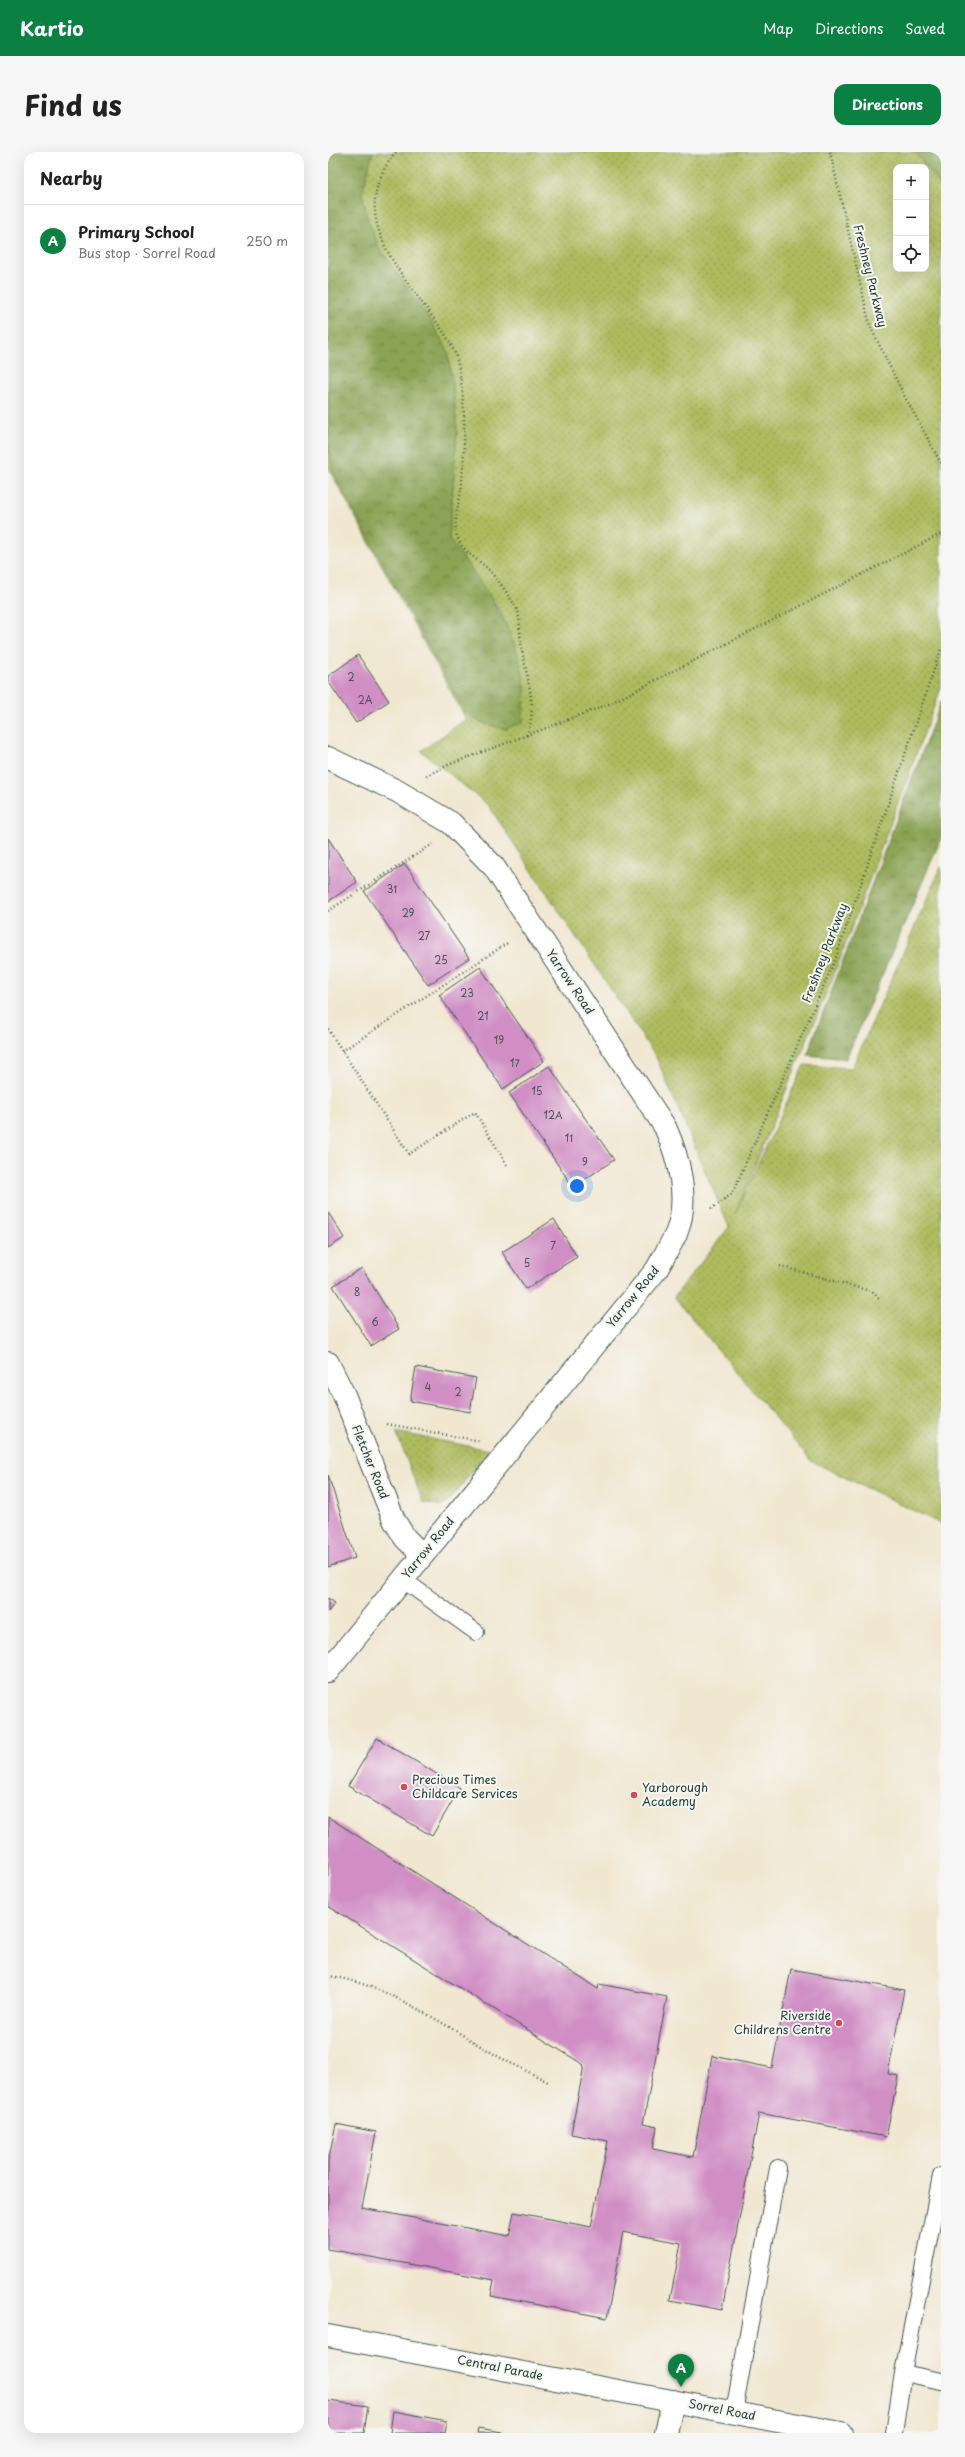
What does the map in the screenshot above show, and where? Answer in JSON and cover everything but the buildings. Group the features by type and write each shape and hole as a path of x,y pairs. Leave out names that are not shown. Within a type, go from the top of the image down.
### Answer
{"street":[{"name":"Yarrow Road","path":"328,758 397,791 451,823 494,867 665,1127 676,1150 681,1176 681,1205 676,1233 657,1269 328,1671"},
{"name":"Fletcher Road","path":"328,1363 353,1418 394,1520 405,1538 422,1555"},
{"name":"Central Parade","path":"328,2336 673,2401"},
{"name":"Sorrel Road","path":"673,2401 841,2433"},
{"path":"666,2433 673,2401"}],"lane":[{"path":"402,1579 476,1632"},
{"path":"734,2412 778,2168"},
{"path":"894,2433 902,2373 941,2176"},
{"path":"902,2373 941,2381"}],"path":[{"path":"396,152 386,164 374,197 378,234 398,269 450,341 458,362 464,408 462,482 456,531 467,554 487,569 518,610 521,642 532,702 529,729 526,736"},
{"name":"Freshney Parkway","path":"830,152 870,326 905,397 941,463"},
{"path":"397,791 448,765 607,705 941,534"},
{"name":"Freshney Parkway","path":"676,1233 732,1194 835,960 941,648"},
{"path":"328,911 457,828"},
{"path":"342,1051 533,926"},
{"path":"328,1029 409,1154 475,1112 507,1165"},
{"path":"780,1266 874,1292 880,1300"},
{"path":"353,1418 511,1447"},
{"path":"328,1976 338,1977 387,1994 430,2015 494,2054 548,2082"}],"green space":[{"path":"328,152 373,152 362,193 367,217 379,248 430,320 447,349 453,386 457,432 449,539 486,590 496,607 506,625 521,664 525,685 523,722 505,729 480,722 465,712 333,473 328,446"},
{"path":"373,152 941,152 941,688 835,972 735,1214 804,1065 852,1068 941,867 941,1524 811,1461 674,1297 729,1227 656,1057 488,805 421,751 466,719 332,475 328,466 328,446 333,473 525,686 514,646 501,612 449,539 457,432 453,386 447,349 430,320 379,248 367,217 362,193"},
{"path":"915,152 941,152 941,186 929,170 929,164 924,164"},
{"path":"941,702 941,839 846,1059 807,1055"},
{"path":"396,1432 489,1450 450,1500 441,1506 423,1502"}],"place":[{"name":"Precious Times Childcare Services","path":"404,1787"},
{"name":"Yarborough Academy","path":"634,1795"},
{"name":"Riverside Childrens Centre","path":"839,2023"},
{"name":"Primary School","path":"681,2387"}]}
